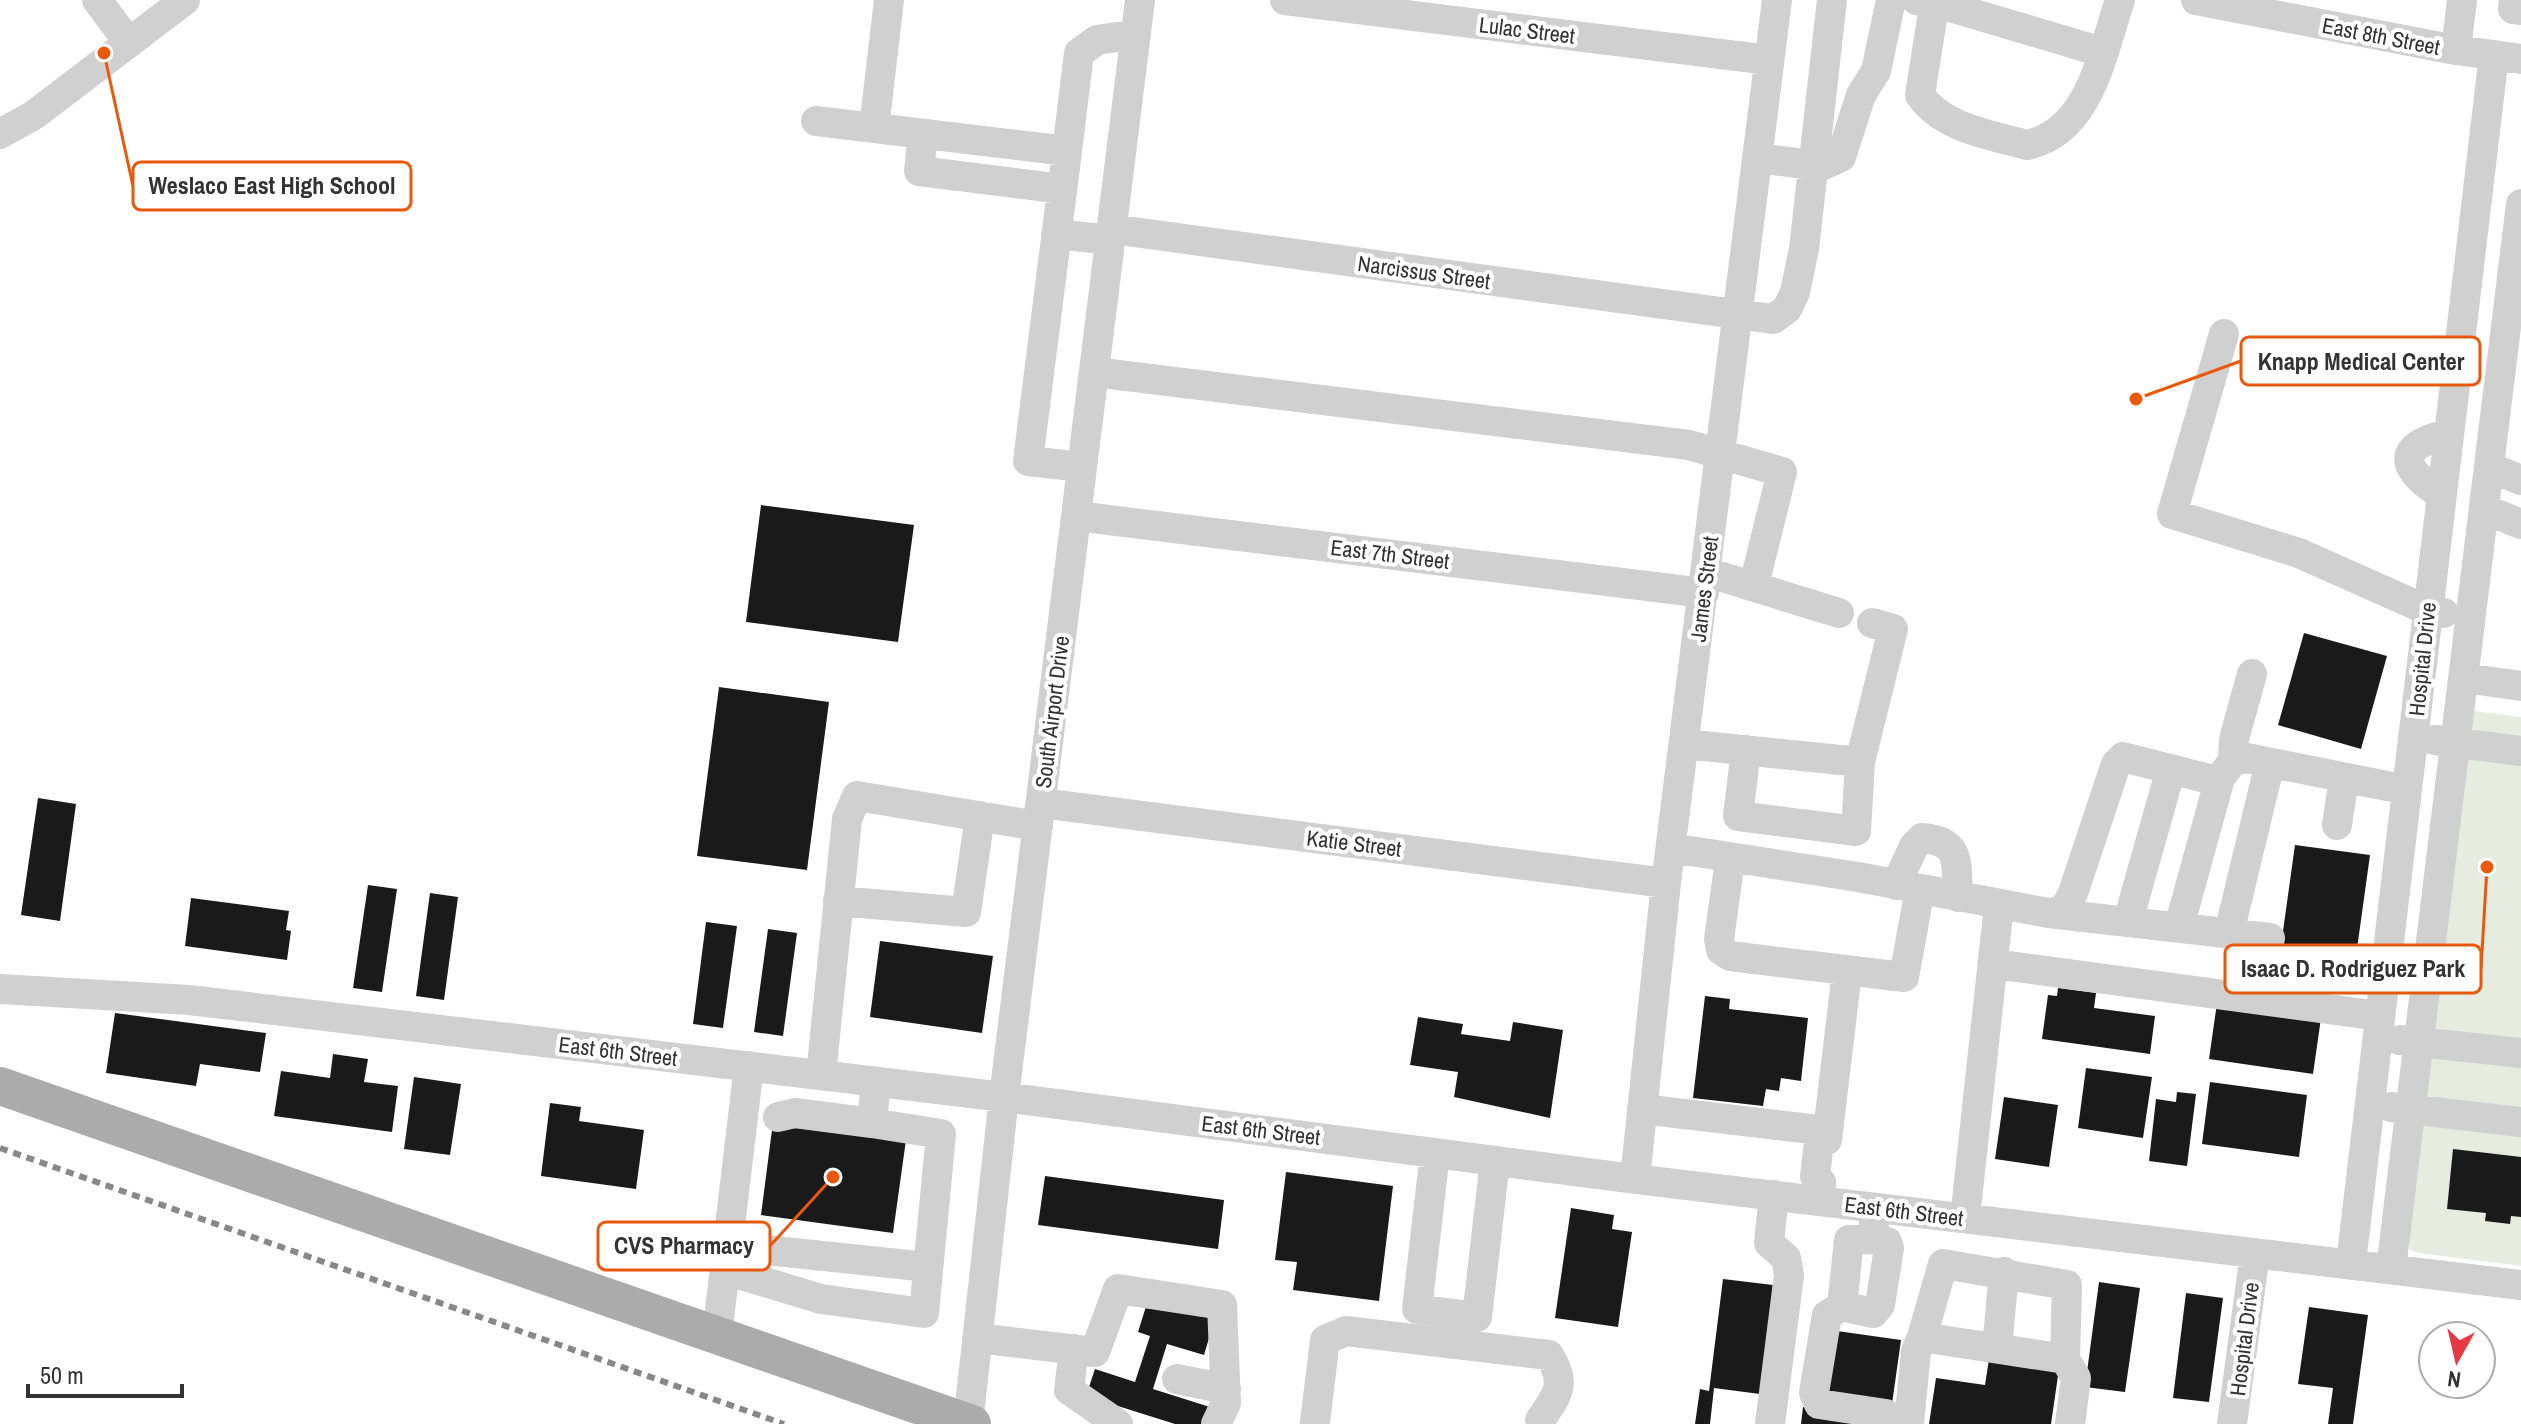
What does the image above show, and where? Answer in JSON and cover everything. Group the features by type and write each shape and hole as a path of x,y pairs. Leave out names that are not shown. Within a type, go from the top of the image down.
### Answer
{"main road":[{"path":"0,1086 969,1423"}],"street":[{"path":"97,0 129,43"},
{"path":"0,134 34,115 185,0"},
{"path":"874,128 889,0"},
{"name":"South Airport Drive","path":"969,1423 1004,1097 1140,0"},
{"name":"Lulac Street","path":"1285,0 1769,60"},
{"name":"James Street","path":"1635,1179 1666,883 1777,0"},
{"name":"Narcissus Street","path":"1056,234 1111,235 1773,319 1787,309 1804,249 1832,0"},
{"path":"1757,158 1814,165 1835,163 1841,157 1861,95 1876,71 1891,0"},
{"path":"2102,52 1928,1 1920,95 1928,107 1964,128 2027,145 2038,143 2059,130 2085,103 2120,0"},
{"name":"East 8th Street","path":"2196,0 2275,8 2456,50 2508,57"},
{"path":"2456,50 2462,0"},
{"path":"2514,0 2513,9 2521,10"},
{"path":"1082,467 1028,461 1056,234 1079,53 1097,40 1136,34"},
{"name":"Hospital Drive","path":"2351,1263 2467,280 2508,57"},
{"path":"816,121 1067,151"},
{"path":"923,134 919,171 1062,189"},
{"name":"Hospital Drive","path":"2391,1269 2489,467 2516,286 2521,204"},
{"path":"2467,280 2516,286"},
{"path":"2224,334 2172,514 2299,553 2427,610 2470,617"},
{"path":"1094,372 1689,445 1782,472 1754,585"},
{"path":"2489,467 2521,480"},
{"path":"2484,509 2521,524"},
{"name":"East 7th Street","path":"1076,516 1754,585 1839,613"},
{"path":"1746,750 1738,816 1856,831 1860,762 1893,629 1872,623"},
{"path":"2179,927 2252,674"},
{"path":"2464,678 2521,686"},
{"path":"2413,737 2521,751"},
{"path":"1684,744 1860,762"},
{"path":"2056,912 2065,908 2073,893 2116,764 2123,757 2213,780 2247,758 2407,790"},
{"path":"2229,933 2270,763"},
{"path":"2128,921 2171,769"},
{"path":"2337,825 2344,778"},
{"name":"Katie Street","path":"838,901 847,819 857,796 980,816 1040,814 1666,883"},
{"path":"821,1075 838,901 966,912 980,816"},
{"path":"1730,860 1721,950 1730,956 1904,977 1908,887 1914,846 1922,838 1945,841 1951,848 1958,897"},
{"path":"1671,848 1999,905 2270,938"},
{"path":"1965,1266 1999,905"},
{"path":"1994,964 2379,1027 2419,1042 2521,1053"},
{"path":"1827,1136 1847,972"},
{"name":"East 6th Street","path":"0,989 189,1000 1004,1097 1635,1179 1774,1195 1820,1192 1876,1208 2521,1285"},
{"path":"717,1335 749,1066"},
{"path":"872,1123 876,1082"},
{"path":"2370,1104 2521,1122"},
{"path":"1642,1109 1827,1136 1834,1145 1830,1178 1820,1192"},
{"path":"726,1258 821,1299 924,1313 941,1134 795,1113 773,1122 738,1155"},
{"path":"1435,1153 1417,1309 1477,1317 1495,1161"},
{"path":"1770,1424 1789,1275 1786,1258 1769,1243 1774,1195"},
{"path":"1876,1208 1872,1239 1887,1242 1889,1248 1880,1305 1873,1313 1842,1306 1827,1315 1814,1399 1819,1404 1898,1419 1943,1264 1965,1266 2067,1285 2065,1359 2076,1378 2070,1424"},
{"path":"2053,1282 2056,1229"},
{"name":"Hospital Drive","path":"2232,1424 2255,1253"},
{"path":"726,1258 928,1267"},
{"path":"1997,1348 2004,1272"},
{"path":"977,1338 1095,1352 1118,1289 1222,1305 1226,1403 1216,1424"},
{"path":"1320,1423 1325,1340 1346,1331 1496,1349 1530,1360 1542,1382 1540,1422"},
{"path":"1922,1337 2065,1359"},
{"path":"1074,1349 1069,1390 1118,1424"},
{"path":"1177,1379 1226,1389"}],"shaded area":[{"path":"2473,711 2521,717 2521,1266 2419,1253 2410,1250 2407,1233"}],"building":[{"path":"761,505 914,525 898,642 746,622"},
{"path":"2304,633 2387,656 2361,749 2278,725"},
{"path":"719,687 829,702 807,870 697,856"},
{"path":"38,798 76,804 60,921 21,915"},
{"path":"2295,845 2370,855 2352,985 2277,974"},
{"path":"368,885 397,889 382,992 353,988"},
{"path":"430,893 458,897 444,1000 416,996"},
{"path":"191,898 289,911 286,930 291,931 287,960 185,946"},
{"path":"706,922 737,926 723,1028 693,1024"},
{"path":"768,929 797,933 783,1036 754,1032"},
{"path":"880,941 993,956 982,1033 870,1017"},
{"path":"2058,988 2096,993 2094,1008 2155,1016 2150,1054 2042,1039 2048,995 2057,996"},
{"path":"1705,996 1730,999 1729,1009 1808,1018 1801,1081 1781,1078 1779,1091 1766,1089 1763,1106 1693,1098"},
{"path":"2217,1003 2321,1018 2313,1074 2209,1059"},
{"path":"115,1013 266,1033 260,1072 200,1064 196,1086 106,1073"},
{"path":"1418,1017 1463,1024 1461,1034 1510,1041 1513,1022 1563,1030 1550,1118 1454,1097 1458,1072 1410,1065"},
{"path":"333,1054 368,1059 364,1082 398,1086 392,1132 274,1116 281,1071 330,1078"},
{"path":"2086,1068 2152,1077 2143,1138 2078,1128"},
{"path":"414,1077 461,1084 450,1155 404,1149"},
{"path":"2210,1082 2307,1095 2299,1157 2202,1144"},
{"path":"2177,1092 2196,1094 2187,1166 2149,1161 2156,1099 2176,1102"},
{"path":"2004,1097 2058,1105 2049,1167 1995,1159"},
{"path":"550,1103 581,1107 579,1121 644,1130 636,1189 541,1176"},
{"path":"773,1122 906,1140 893,1233 761,1215"},
{"path":"2453,1149 2521,1157 2521,1217 2511,1216 2510,1224 2485,1221 2486,1213 2447,1209"},
{"path":"1286,1172 1393,1186 1379,1301 1293,1290 1297,1262 1275,1260"},
{"path":"1045,1176 1224,1200 1218,1249 1038,1225"},
{"path":"1571,1208 1614,1215 1612,1229 1632,1232 1618,1327 1555,1318"},
{"path":"1723,1279 1773,1285 1760,1394 1714,1388 1710,1424 1695,1424 1700,1389 1709,1391"},
{"path":"2099,1282 2140,1288 2125,1392 2085,1387"},
{"path":"2186,1293 2223,1298 2209,1402 2173,1398"},
{"path":"1149,1297 1215,1318 1204,1355 1167,1344 1153,1389 1213,1408 1208,1424 1175,1424 1086,1396 1095,1369 1135,1382 1150,1336 1138,1332"},
{"path":"2309,1307 2368,1315 2353,1424 2328,1424 2333,1388 2298,1384"},
{"path":"1830,1330 1901,1340 1892,1404 1821,1394"},
{"path":"1989,1359 2059,1369 2051,1424 1929,1424 1936,1378 1985,1385"},
{"path":"1803,1407 1894,1420 1893,1424 1801,1424"}],"railway":[{"path":"0,1148 784,1424"}],"place":[{"name":"Weslaco East High School","path":"104,53"},
{"name":"Knapp Medical Center","path":"2136,399"},
{"name":"Isaac D. Rodriguez Park","path":"2487,867"},
{"name":"CVS Pharmacy","path":"833,1177"}]}
